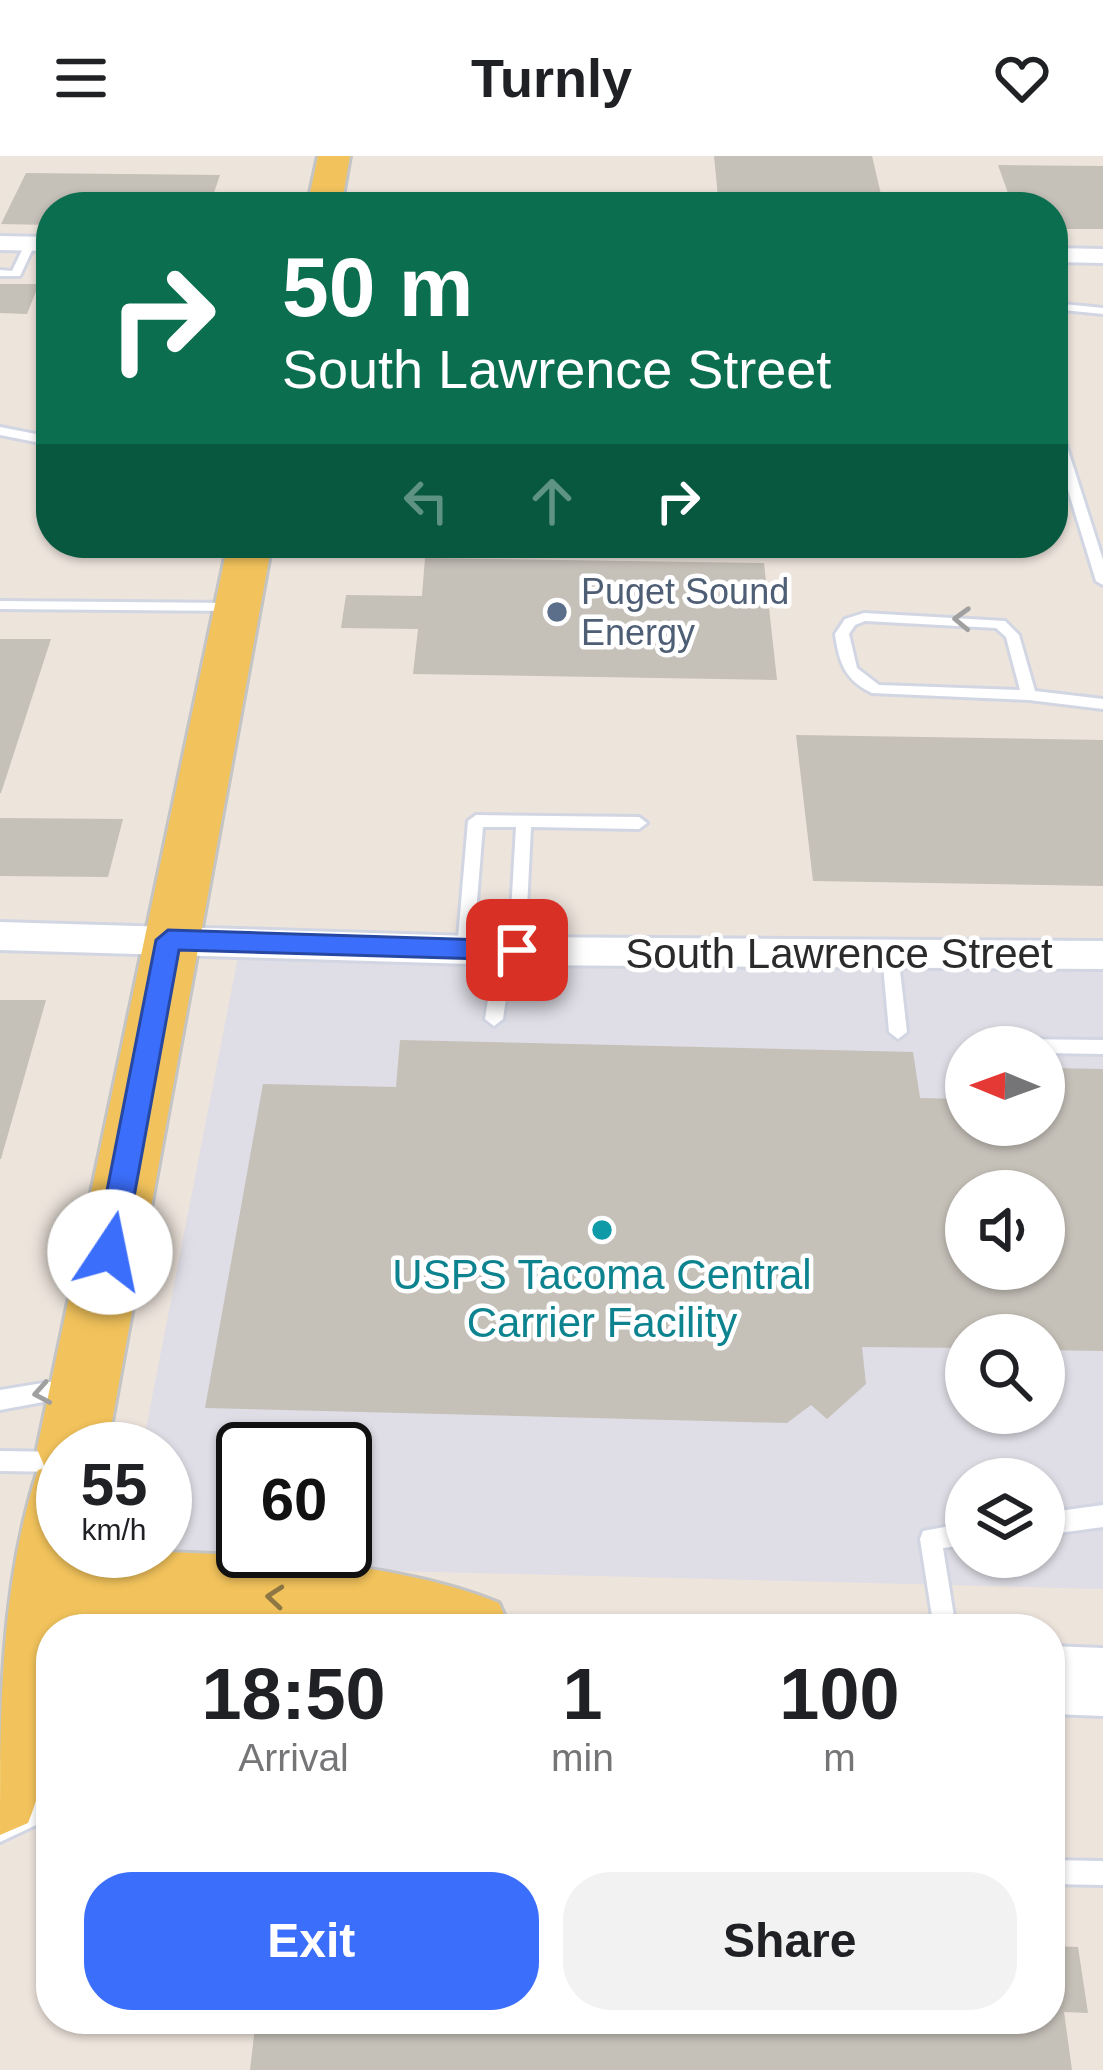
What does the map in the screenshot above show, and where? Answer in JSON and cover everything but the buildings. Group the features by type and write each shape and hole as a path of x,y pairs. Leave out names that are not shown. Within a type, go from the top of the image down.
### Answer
{"main road":[{"path":"327,192 334,156"},
{"path":"77,1422 168,940 247,558"},
{"path":"41,1614 47,1578"},
{"path":"46,1582 350,1604 399,1614"},
{"path":"13,1794 36,1646"}],"street":[{"path":"0,243 36,244"},
{"path":"1068,255 1103,256"},
{"name":"South Lawrence Street","path":"0,936 465,950 1103,955"},
{"path":"1065,1681 1103,1682"}],"lane":[{"path":"0,274 16,274 36,250"},
{"path":"1068,308 1102,312"},
{"path":"0,431 36,438"},
{"path":"1068,470 1103,581"},
{"path":"0,604 236,607"},
{"path":"1029,695 1012,635 1000,624 864,617 850,622 842,634 846,669 854,680 877,690 1029,695 1103,704"},
{"path":"465,950 476,820 639,823"},
{"path":"494,1019 511,950 524,821"},
{"path":"890,952 898,1032"},
{"path":"1065,1047 1103,1047"},
{"path":"0,1400 84,1386"},
{"path":"0,1461 36,1462"},
{"path":"1065,1521 1103,1516"},
{"path":"943,1614 931,1539 945,1537"},
{"path":"1065,1872 1103,1873"}],"shaded area":[{"path":"238,957 1103,972 1103,1589 372,1570 372,1422 216,1422 216,1562 192,1558 192,1422 147,1422"}],"place":[{"name":"Puget Sound Energy","path":"557,612"},
{"name":"USPS Tacoma Central Carrier Facility","path":"602,1230"}],"route":[{"path":"110,1252 168,940 517,950"}]}
